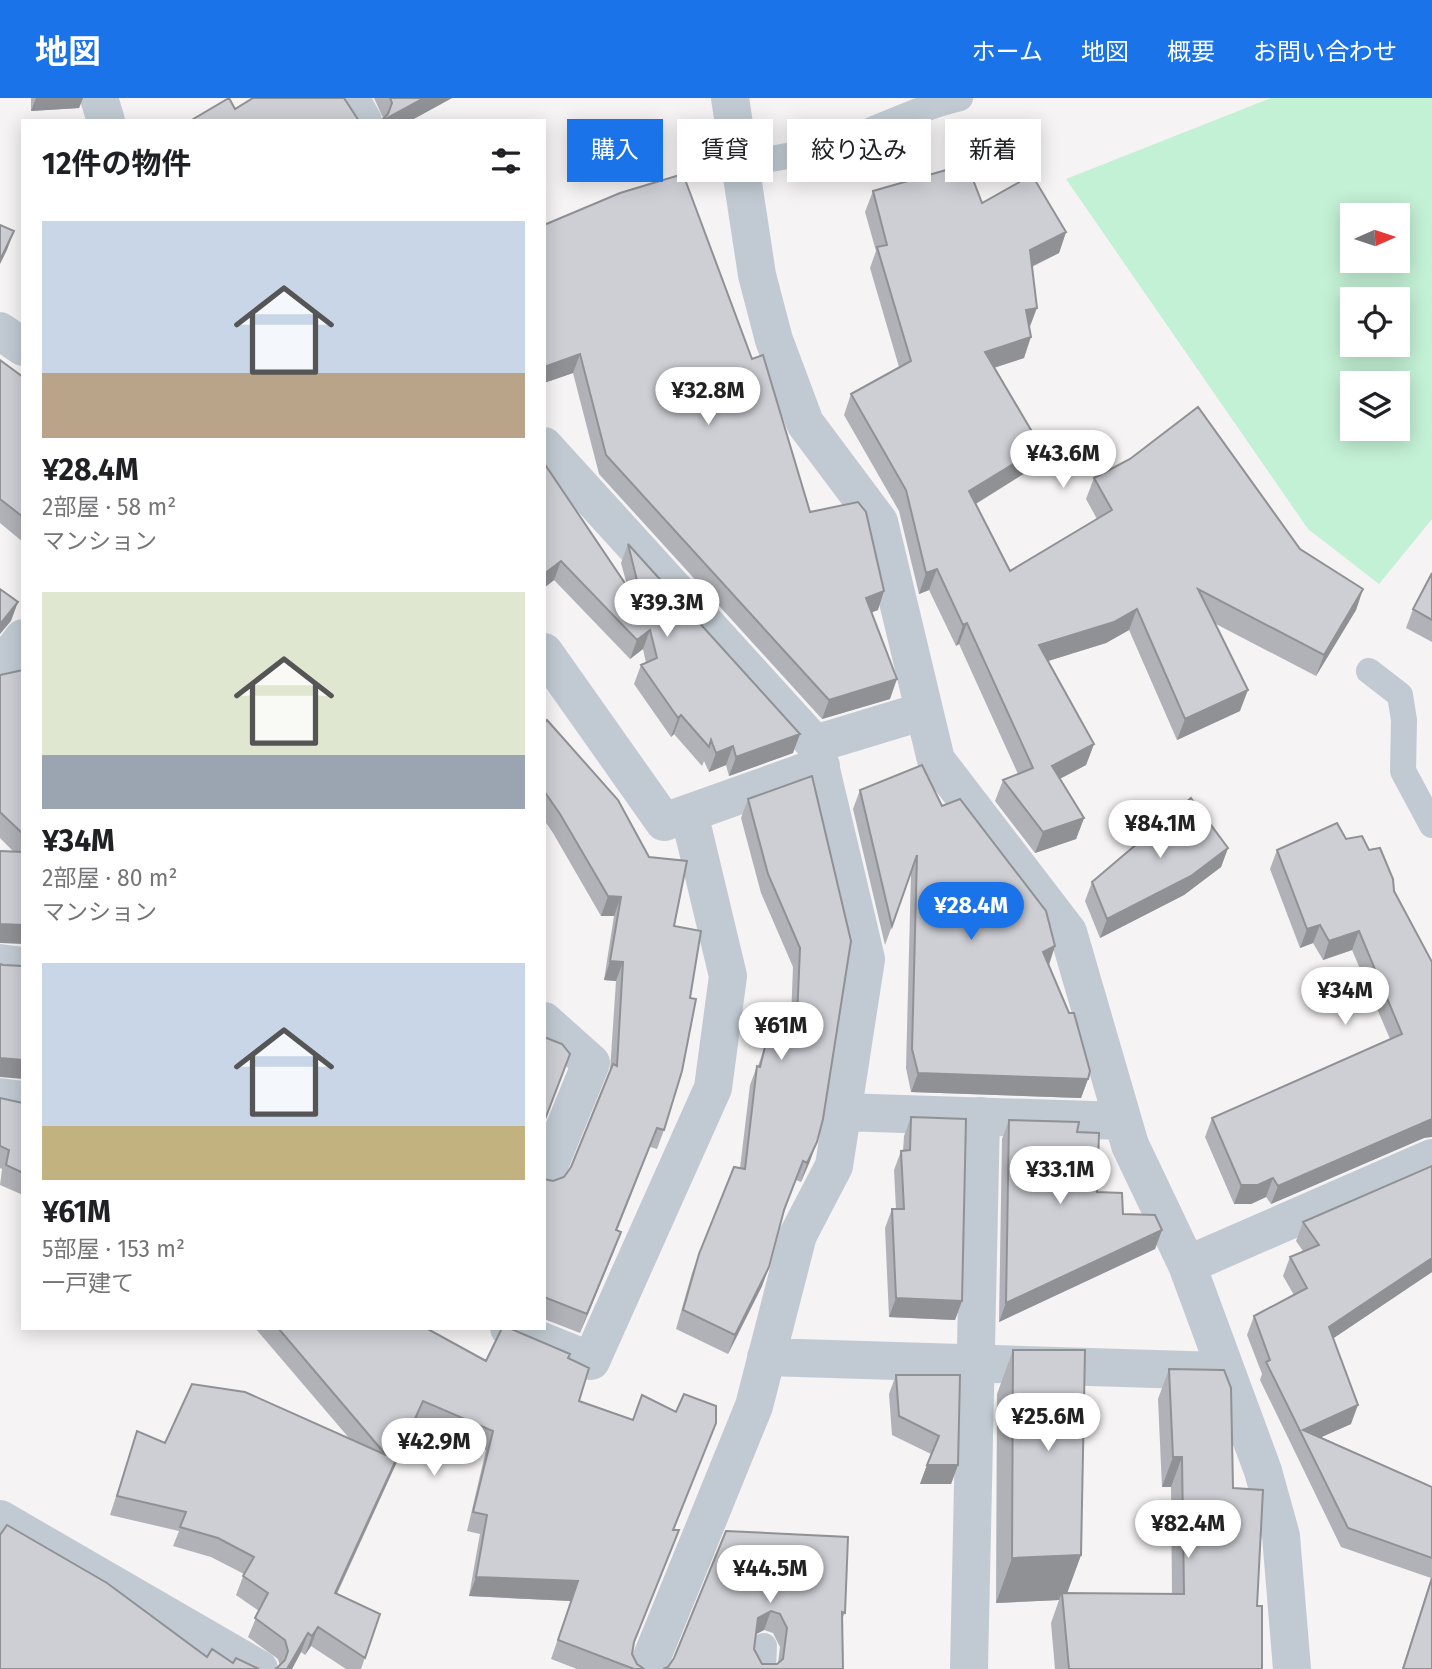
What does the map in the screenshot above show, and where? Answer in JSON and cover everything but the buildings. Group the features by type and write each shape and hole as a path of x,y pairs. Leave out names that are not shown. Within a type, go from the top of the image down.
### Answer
{"street":[{"path":"99,98 105,119"},
{"path":"350,98 362,119"},
{"path":"730,98 733,119"},
{"path":"743,182 757,275 774,340 805,423 879,522 936,760 1068,932 1130,1145 1187,1265 1263,1471 1280,1536 1292,1669"},
{"path":"0,331 21,346"},
{"path":"546,448 818,755 866,959 834,1166 798,1235 754,1406 647,1669"},
{"path":"0,669 21,641"},
{"path":"546,655 664,822 924,711"},
{"path":"514,1330 591,1361 713,1088 728,976 689,813"},
{"path":"0,963 21,966"},
{"path":"546,1023 591,1063 546,1173"},
{"path":"0,1097 21,1100"},
{"path":"842,1112 1123,1121"},
{"path":"970,1669 981,1116"},
{"path":"1187,1265 1432,1158"},
{"path":"766,1357 1226,1372"},
{"path":"0,1519 259,1669"}],"lane":[{"path":"773,159 802,155 851,139 928,106 960,98"},
{"path":"1369,671 1400,695 1404,720 1403,771 1432,825"}],"green space":[{"path":"1271,98 1432,98 1432,519 1379,584 1308,529 1066,179"}]}
